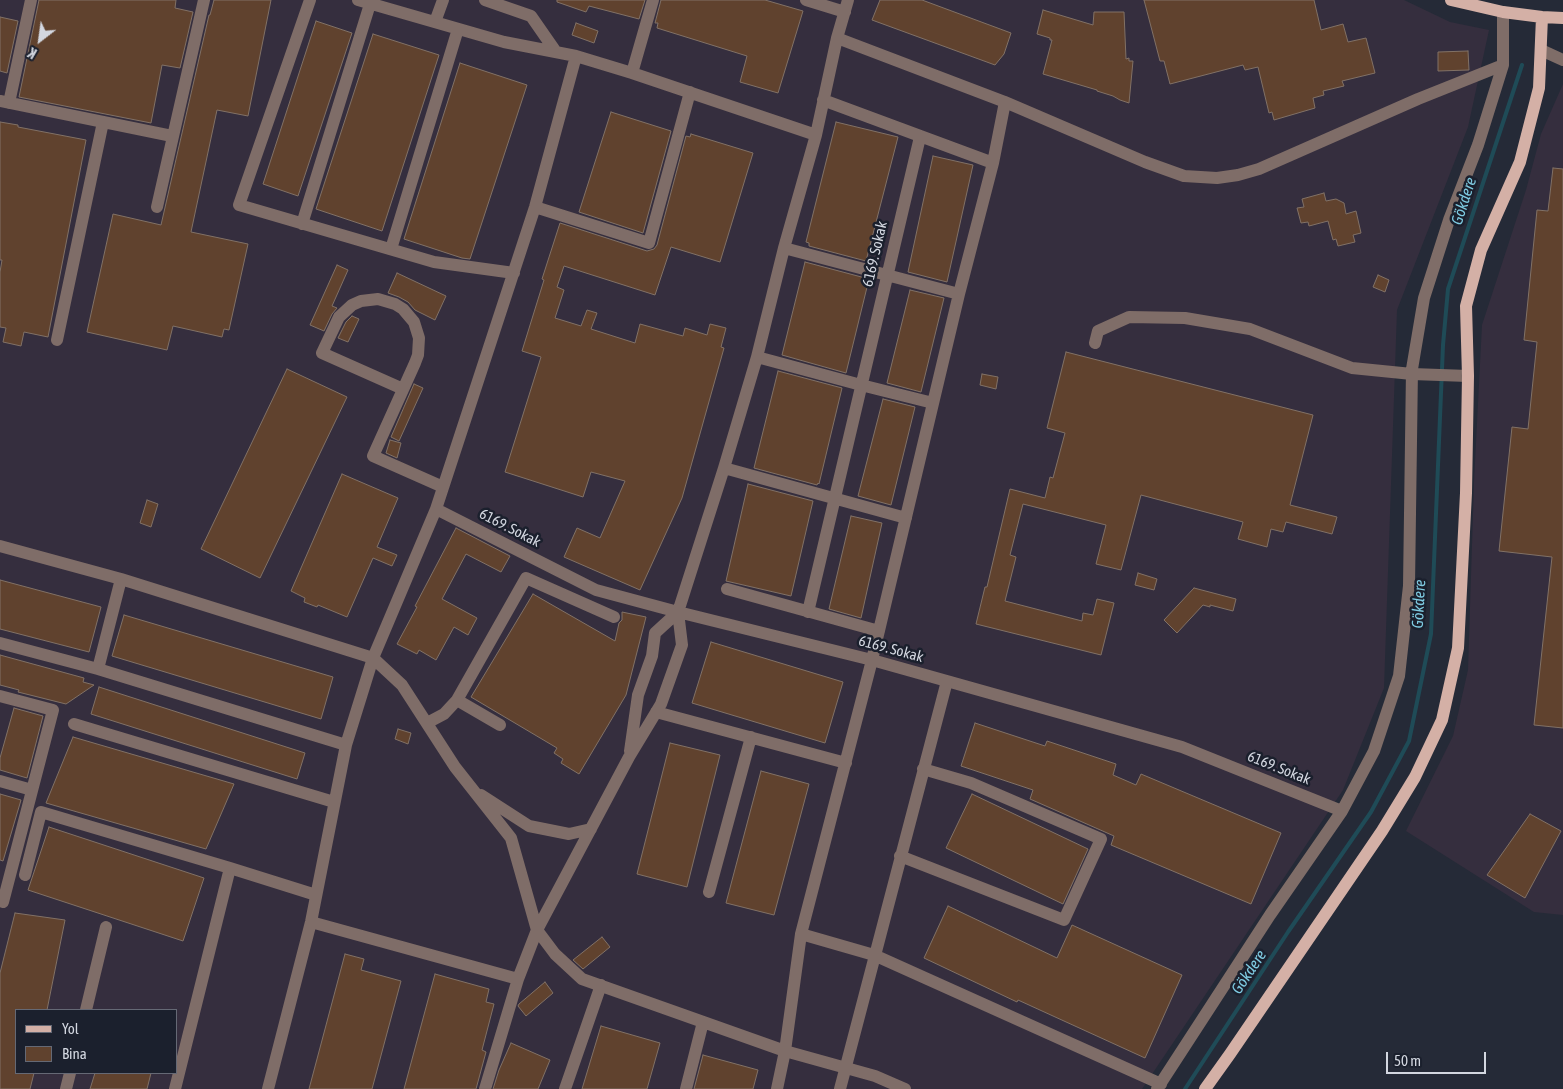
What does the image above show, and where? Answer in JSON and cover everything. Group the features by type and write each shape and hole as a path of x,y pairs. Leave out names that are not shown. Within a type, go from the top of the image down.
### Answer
{"main road":[{"path":"1452,0 1503,12 1563,18"},
{"path":"1205,1089 1382,831 1415,777 1442,720 1458,648 1466,492 1468,376 1466,306 1481,250 1520,162 1539,88 1542,17"}],"street":[{"path":"31,0 5,102 172,136"},
{"path":"157,208 204,0"},
{"path":"310,0 239,206 434,262 514,273"},
{"path":"435,22 443,0"},
{"path":"485,0 531,16 556,52"},
{"path":"632,73 653,0"},
{"path":"485,1089 518,979 537,930 629,757 661,704 682,645 678,612 757,357 784,248 816,135 837,38 847,6 806,0"},
{"path":"302,224 364,2 504,42 576,56 816,135"},
{"path":"801,934 874,955 1159,1087 1270,915 1342,811 1374,751 1399,676 1409,586 1412,374 1424,298 1449,220 1478,145 1503,66 1503,12"},
{"path":"391,249 458,29"},
{"path":"837,38 1006,102 1145,162 1184,176 1217,178 1259,169 1418,98 1503,66"},
{"path":"1541,50 1563,60"},
{"path":"268,1089 311,922 346,745 374,658 436,509 535,206 576,56"},
{"path":"535,206 649,243 690,92"},
{"path":"823,100 993,163"},
{"path":"777,1089 786,1051 801,934 872,660 959,294 993,163 1006,102"},
{"path":"56,340 103,122"},
{"name":"6169. Sokak","path":"808,612 920,137"},
{"path":"784,248 959,294"},
{"path":"403,389 322,353 339,317 352,305 369,299 387,301 403,309 414,322 419,338 418,355 403,389 373,456 443,487"},
{"path":"1095,343 1098,331 1129,317 1185,318 1250,330 1352,368 1412,374 1468,376"},
{"path":"757,357 933,403"},
{"path":"724,468 906,518"},
{"name":"6169. Sokak","path":"436,509 596,590 872,660 1182,747 1342,811"},
{"path":"0,546 121,579 374,658 402,685 455,767 511,838 537,930 555,954 582,979 786,1051 875,1076 905,1089"},
{"path":"427,723 444,714 457,700 526,578 614,617"},
{"path":"98,669 121,579"},
{"name":"6169. Sokak","path":"727,589 878,631"},
{"path":"629,757 638,695 652,656 655,633 678,612"},
{"path":"0,643 98,669 346,745"},
{"path":"840,1089 946,681"},
{"path":"0,696 54,710 3,902"},
{"path":"457,700 500,725"},
{"path":"656,712 846,763"},
{"path":"74,724 334,802"},
{"path":"709,892 751,737"},
{"path":"900,856 1064,920 1101,839 970,783 923,769"},
{"path":"0,781 32,790"},
{"path":"473,790 529,826 569,834 591,829"},
{"path":"25,875 41,812 316,895"},
{"path":"176,1089 230,868"},
{"path":"311,922 518,979"},
{"path":"86,1009 106,927"},
{"path":"565,1089 601,986"},
{"path":"686,1089 703,1022"},
{"path":"66,1089 70,1074"}],"shaded area":[{"path":"0,0 1404,0 1450,22 1489,30 1468,127 1397,310 1384,688 1343,790 1142,1089 0,1089"},
{"path":"1563,84 1563,915 1534,912 1406,831 1453,736 1468,670 1474,482 1482,325 1526,190 1541,134"}],"building":[{"path":"39,0 176,0 175,8 193,12 180,68 162,65 151,123 19,97"},
{"path":"214,0 271,0 248,116 217,110 191,232 248,244 229,330 224,329 222,337 173,326 167,350 87,332 113,214 161,225"},
{"path":"557,0 645,0 639,19 589,6 586,12 557,2"},
{"path":"661,0 765,0 803,11 778,93 740,82 747,56 657,28 658,23 655,23"},
{"path":"880,0 922,0 1011,33 1004,54 995,65 872,20"},
{"path":"1144,0 1314,0 1321,30 1343,24 1348,42 1366,38 1375,73 1342,81 1344,86 1323,91 1324,95 1313,98 1315,108 1274,120 1272,112 1269,113 1258,67 1245,70 1243,65 1170,84 1164,61 1160,61"},
{"path":"1043,10 1093,25 1094,12 1124,12 1126,59 1129,58 1129,61 1133,61 1129,103 1097,90 1043,74 1052,40 1037,34"},
{"path":"0,17 18,21 7,73 0,71"},
{"path":"316,21 352,33 298,196 263,184"},
{"path":"576,23 598,31 594,43 572,35"},
{"path":"373,34 439,55 382,231 316,209"},
{"path":"1468,51 1469,70 1438,71 1438,52"},
{"path":"460,63 527,85 470,259 404,239"},
{"path":"611,112 671,131 643,233 579,212"},
{"path":"0,122 86,140 48,337 24,332 21,346 3,342 6,328 0,327 0,272 2,260 0,260"},
{"path":"836,122 898,137 866,261 809,246 809,243 806,242"},
{"path":"691,134 753,153 720,262 671,247 655,295 564,266 557,287 564,290 555,318 581,326 587,310 597,313 591,329 635,343 640,324 683,336 685,328 707,335 710,324 726,328 721,347 724,348 682,498 640,590 564,557 577,528 600,538 625,481 591,472 583,497 505,472 541,357 522,351 560,223 647,251 654,249 657,245 686,136 690,137"},
{"path":"933,156 973,165 947,282 908,272"},
{"path":"1553,168 1563,169 1563,728 1534,725 1552,557 1499,551 1512,427 1528,429 1537,342 1524,340 1537,210 1548,211"},
{"path":"1324,193 1326,201 1336,199 1344,203 1346,214 1356,211 1361,233 1353,235 1355,242 1338,246 1336,239 1333,240 1328,221 1309,226 1308,222 1301,223 1297,208 1304,207 1302,199"},
{"path":"805,262 869,279 846,373 782,355"},
{"path":"337,265 348,270 332,306 337,308 324,331 310,325"},
{"path":"397,273 446,296 435,320 415,310 408,302 388,293"},
{"path":"1378,275 1389,280 1385,292 1373,287"},
{"path":"910,290 944,298 921,392 887,383"},
{"path":"352,316 359,319 348,342 338,338 346,322"},
{"path":"1066,352 1313,415 1290,505 1337,517 1332,534 1286,522 1283,532 1271,529 1267,547 1238,539 1243,522 1141,495 1121,570 1096,564 1106,525 1023,504 1010,555 1016,557 1005,601 1082,621 1083,613 1093,615 1097,599 1114,603 1101,655 976,624 985,587 987,587 1010,489 1045,498 1050,477 1053,478 1065,433 1047,428"},
{"path":"287,369 347,397 260,578 201,549"},
{"path":"778,371 842,388 819,484 817,485 754,468"},
{"path":"982,374 998,377 996,389 980,385"},
{"path":"414,384 423,388 399,441 391,437"},
{"path":"883,399 915,407 891,505 858,496"},
{"path":"390,440 401,443 397,458 386,453"},
{"path":"342,474 398,498 377,547 397,555 392,566 373,558 347,617 318,605 317,607 304,602 305,598 291,591"},
{"path":"748,484 813,501 791,596 726,581"},
{"path":"147,500 158,504 151,527 140,523"},
{"path":"851,516 882,523 861,618 829,609"},
{"path":"456,528 510,556 501,572 466,554 442,599 477,618 468,635 454,627 436,660 419,650 417,654 397,644"},
{"path":"1138,573 1157,579 1154,590 1135,585"},
{"path":"0,580 101,607 89,652 0,629"},
{"path":"1194,588 1236,599 1233,611 1203,605 1177,633 1164,620"},
{"path":"533,594 615,641 619,623 622,620 622,612 646,617 626,695 579,774 561,763 563,759 554,753 557,748 471,697"},
{"path":"124,615 333,677 321,719 112,656"},
{"path":"711,642 843,682 825,743 692,703"},
{"path":"0,655 84,678 83,682 94,685 66,704 18,692 19,690 0,685"},
{"path":"99,687 305,753 297,779 91,714"},
{"path":"14,708 43,716 27,778 0,770 0,758"},
{"path":"975,723 1045,746 1047,741 1116,764 1113,775 1136,785 1141,774 1281,833 1251,904 1111,845 1114,836 1030,799 1033,790 961,766"},
{"path":"398,729 411,733 408,744 395,739"},
{"path":"73,737 234,784 206,849 46,803"},
{"path":"670,743 720,755 687,887 637,874"},
{"path":"761,771 809,784 774,915 726,903"},
{"path":"0,794 21,800 3,861 0,860"},
{"path":"972,794 1088,849 1063,904 946,848"},
{"path":"1530,814 1561,831 1525,898 1487,875"},
{"path":"49,827 204,878 183,941 28,890"},
{"path":"948,906 1057,958 1072,925 1182,975 1145,1058 1018,1000 1017,1002 924,958"},
{"path":"15,913 65,920 47,1009 15,1009 15,1074 34,1074 30,1089 0,1089 0,973"},
{"path":"602,937 610,947 583,969 573,960"},
{"path":"345,954 364,959 361,970 401,981 372,1089 309,1089"},
{"path":"435,974 489,989 486,1002 494,1004 482,1050 486,1052 476,1089 404,1089"},
{"path":"545,982 553,993 526,1016 518,1006 519,1004"},
{"path":"601,1026 660,1043 647,1089 582,1089"},
{"path":"511,1043 550,1060 538,1089 493,1089"},
{"path":"703,1055 758,1070 753,1089 694,1089"},
{"path":"95,1074 151,1074 147,1089 90,1089"}],"waterway":[{"name":"Gökdere","path":"1185,1089 1288,932 1371,812 1409,741 1431,634 1443,345 1448,289 1522,65"}]}
